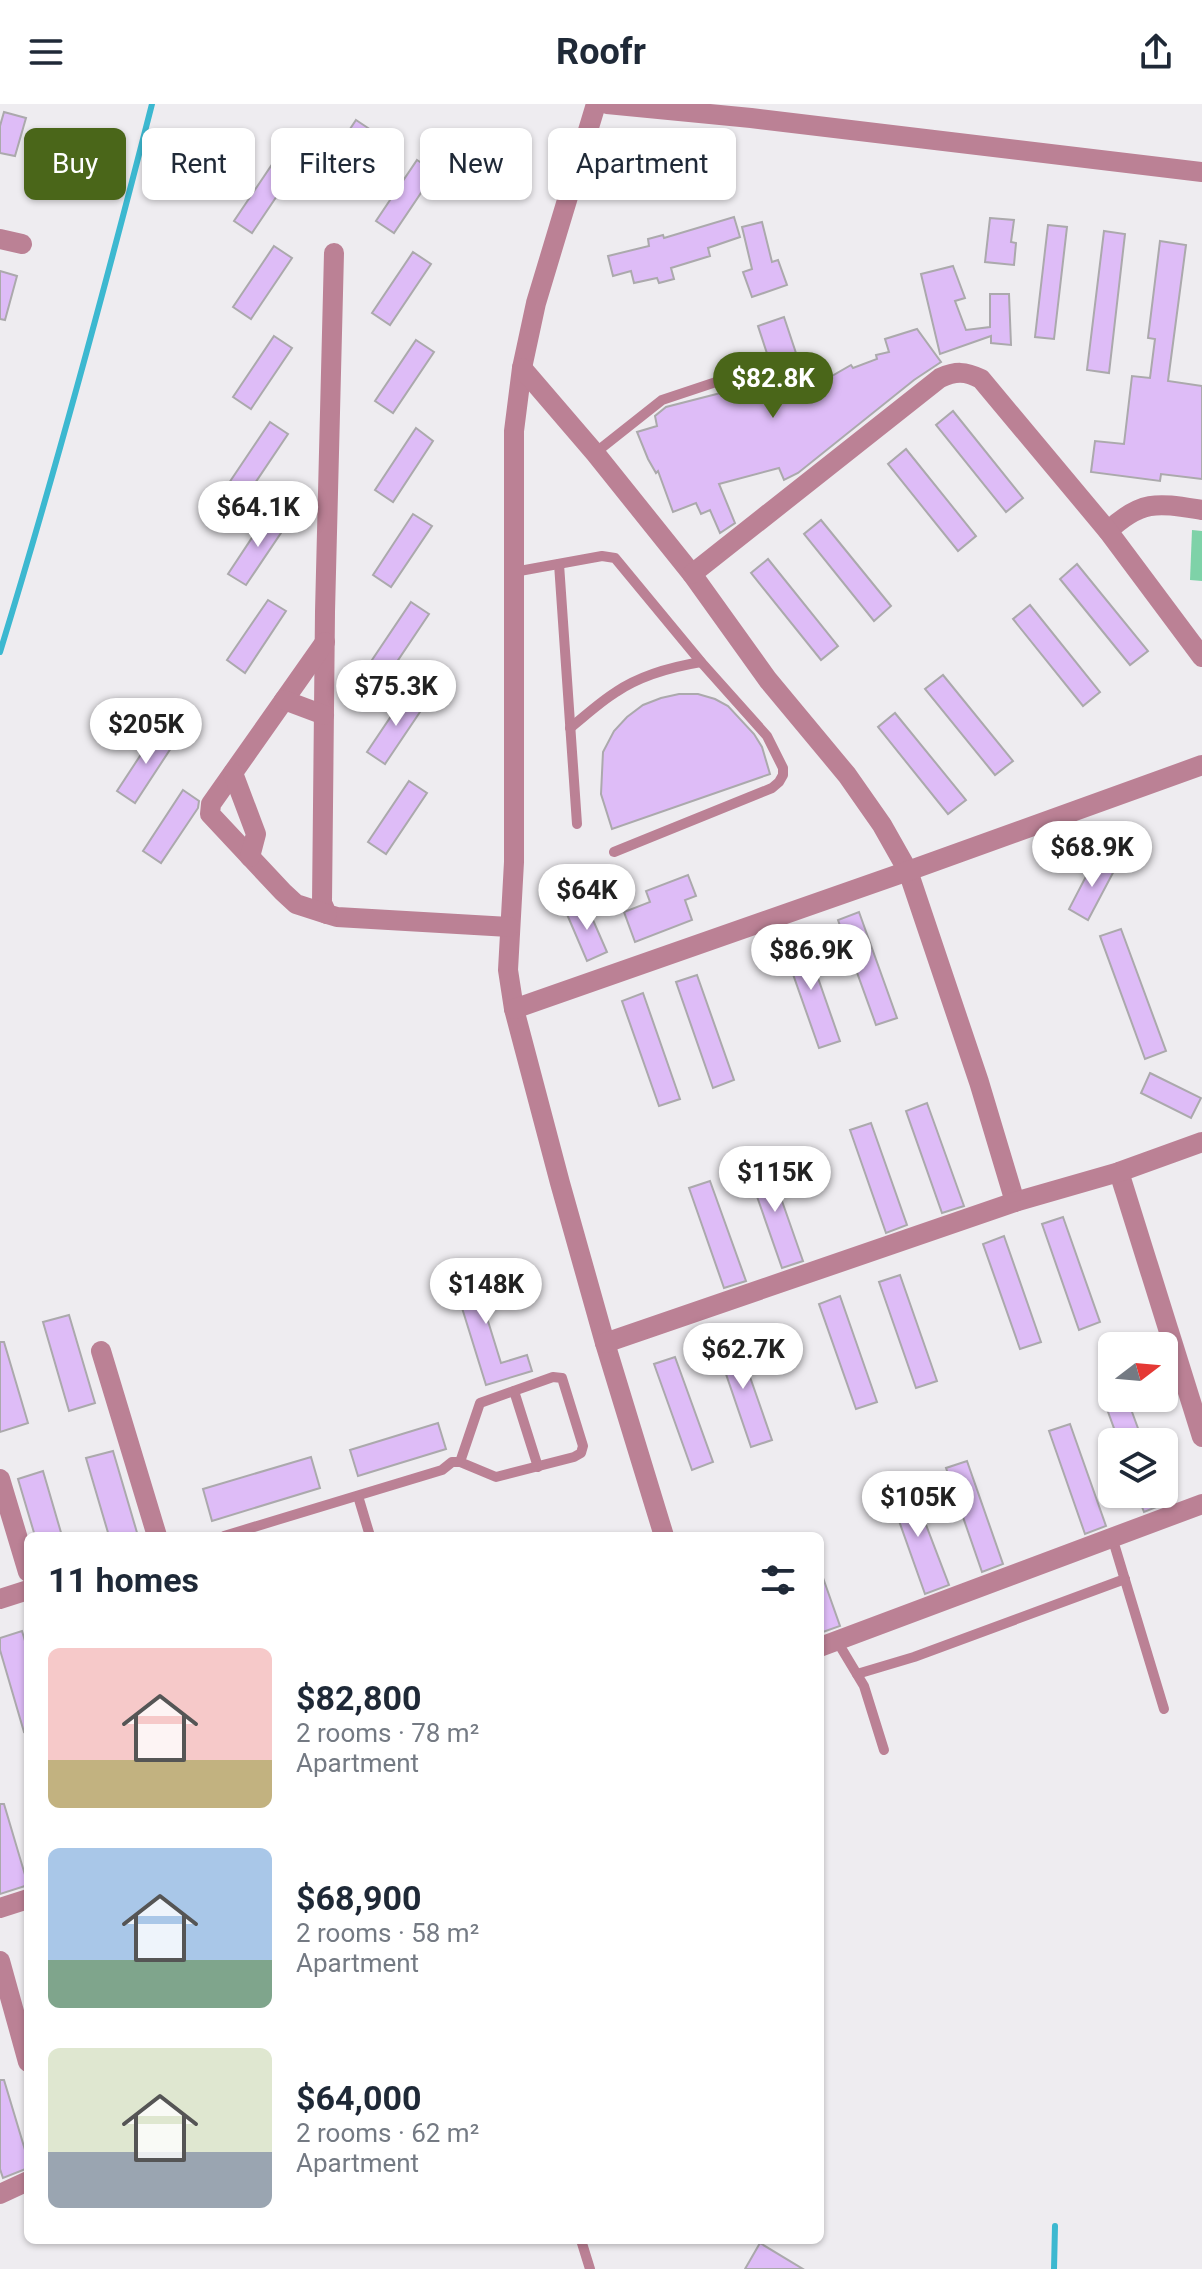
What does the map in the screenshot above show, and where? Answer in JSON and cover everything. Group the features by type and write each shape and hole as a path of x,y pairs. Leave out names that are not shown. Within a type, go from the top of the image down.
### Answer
{"street":[{"path":"596,104 536,303 522,368 514,431 514,862 508,970 514,1009 560,1183 663,1532"},
{"path":"607,104 751,118 1202,172"},
{"path":"0,239 22,244"},
{"path":"327,914 321,892 334,253"},
{"path":"522,368 692,574 768,680 847,775 882,825 908,871 979,1082 1015,1202"},
{"path":"692,574 940,378 953,372 967,372 981,379 1108,531 1202,657"},
{"path":"1108,531 1126,515 1149,506 1202,510"},
{"path":"325,642 211,804 210,814 296,904 337,917 509,927"},
{"path":"284,700 324,715"},
{"path":"514,1009 1202,765"},
{"path":"233,773 256,834 250,857"},
{"path":"605,1343 1015,1202 1119,1172 1202,1142"},
{"path":"1119,1172 1202,1437"},
{"path":"101,1351 156,1532"},
{"path":"0,1479 24,1559"},
{"path":"828,1644 1202,1504"},
{"path":"0,1599 24,1591"},
{"path":"0,1908 24,1900"},
{"path":"0,1961 24,2048"},
{"path":"0,2194 24,2183"}],"lane":[{"path":"595,453 662,400 737,375"},
{"path":"514,572 602,556 615,558 767,736 779,758 783,775 772,788 614,852"},
{"path":"559,564 577,824"},
{"path":"570,728 613,693 634,681 672,667 701,662"},
{"path":"237,1532 442,1470 452,1462 460,1462 496,1477 574,1457 581,1453 583,1446 562,1378 553,1377 480,1403 460,1462"},
{"path":"514,1391 538,1467"},
{"path":"358,1496 369,1532"},
{"path":"1112,1537 1164,1709"},
{"path":"857,1674 914,1657 1125,1579"},
{"path":"828,1644 857,1674 864,1686 884,1750"},
{"path":"582,2244 590,2269"}],"green space":[{"path":"1192,530 1202,531 1202,581 1190,580"}],"building":[{"path":"4,112 26,118 15,156 0,153 0,126"},
{"path":"356,120 368,128 351,128"},
{"path":"417,160 420,162 420,194 394,233 376,221 390,200 404,200 404,179"},
{"path":"271,166 271,200 274,200 252,233 234,221 248,200 255,200 255,190"},
{"path":"734,217 740,237 708,248 710,256 671,268 674,279 659,283 657,278 634,283 631,271 613,276 608,256 649,246 648,239 663,235 664,238"},
{"path":"990,218 1014,220 1011,242 1016,243 1014,265 985,262"},
{"path":"762,222 772,262 778,260 787,285 752,297 743,272 752,269 742,227"},
{"path":"1048,225 1067,227 1054,339 1035,337"},
{"path":"1104,231 1125,234 1109,373 1087,370"},
{"path":"1160,241 1186,245 1168,381 1202,386 1202,479 1161,474 1160,481 1091,472 1095,441 1124,444 1132,376 1150,378 1155,339 1148,338"},
{"path":"274,246 292,258 251,319 233,307"},
{"path":"413,252 431,264 390,325 372,313"},
{"path":"953,266 965,298 955,301 966,330 990,327 990,294 1009,294 1011,345 991,343 991,336 940,354 921,274"},
{"path":"0,271 17,276 5,320 0,319"},
{"path":"784,317 802,371 806,370 810,382 830,377 851,365 853,368 877,359 876,355 889,352 885,339 917,329 941,362 798,473 784,480 779,468 719,484 735,523 720,533 710,510 701,514 696,503 673,512 658,471 656,473 648,459 637,432 657,426 655,416 666,407 744,387 745,392 776,381 758,326"},
{"path":"274,336 292,348 251,409 233,397"},
{"path":"416,340 434,352 393,413 375,401"},
{"path":"953,411 1023,498 1006,512 936,425"},
{"path":"270,422 288,434 247,495 229,483"},
{"path":"416,428 433,441 393,502 375,490"},
{"path":"906,449 976,536 958,551 888,464"},
{"path":"269,512 287,524 246,585 228,574"},
{"path":"413,514 432,526 391,587 373,575"},
{"path":"821,520 891,606 874,621 804,534"},
{"path":"768,559 838,646 821,660 751,573"},
{"path":"1077,564 1148,651 1130,665 1060,579"},
{"path":"268,600 286,611 245,673 227,660"},
{"path":"411,602 429,614 388,675 370,663"},
{"path":"1030,605 1100,692 1083,706 1013,619"},
{"path":"943,675 1013,761 995,775 925,689"},
{"path":"408,691 426,703 385,764 367,752"},
{"path":"679,694 698,694 728,706 754,734 762,747 770,774 612,829 601,794 603,752 614,731 627,717 643,705"},
{"path":"895,713 966,800 948,814 878,727"},
{"path":"157,730 175,742 135,803 117,791"},
{"path":"409,781 427,793 386,854 368,842"},
{"path":"183,790 199,801 198,808 161,863 143,851"},
{"path":"1095,859 1115,869 1088,920 1069,909"},
{"path":"688,875 696,896 685,900 692,920 635,942 624,912 650,902 646,891"},
{"path":"586,904 607,952 587,961 566,912"},
{"path":"859,912 897,1018 876,1025 838,920"},
{"path":"1121,929 1166,1051 1145,1059 1100,936"},
{"path":"803,935 840,1041 819,1048 782,943"},
{"path":"697,975 734,1080 713,1088 676,982"},
{"path":"643,993 680,1099 659,1106 622,1001"},
{"path":"1150,1073 1201,1098 1191,1118 1141,1093"},
{"path":"927,1103 964,1206 942,1213 906,1111"},
{"path":"871,1123 907,1225 886,1233 850,1130"},
{"path":"768,1161 803,1261 782,1268 747,1168"},
{"path":"710,1181 746,1281 724,1288 689,1188"},
{"path":"1063,1217 1100,1322 1079,1330 1042,1224"},
{"path":"1004,1236 1041,1342 1020,1349 983,1244"},
{"path":"500,1264 505,1280 478,1289 501,1363 527,1355 532,1371 486,1385 453,1279"},
{"path":"900,1275 937,1381 916,1388 879,1282"},
{"path":"840,1296 877,1402 856,1409 819,1304"},
{"path":"69,1315 95,1403 69,1411 43,1322"},
{"path":"735,1334 772,1440 751,1447 715,1342"},
{"path":"0,1342 4,1342 28,1423 0,1432"},
{"path":"675,1357 713,1462 692,1470 654,1364"},
{"path":"1108,1412 1132,1412 1138,1428 1114,1428"},
{"path":"438,1423 446,1449 358,1476 350,1450"},
{"path":"1070,1424 1106,1526 1085,1534 1049,1431"},
{"path":"113,1451 137,1532 108,1532 86,1458"},
{"path":"311,1457 320,1488 212,1521 203,1489"},
{"path":"967,1461 1003,1564 982,1572 946,1468"},
{"path":"43,1471 61,1532 34,1532 18,1479"},
{"path":"910,1483 949,1585 925,1594 888,1490"},
{"path":"824,1581 840,1626 824,1632"},
{"path":"22,1631 24,1638 24,1732 0,1650 0,1638"},
{"path":"0,1804 4,1804 24,1872 24,1886 0,1894"},
{"path":"0,2080 4,2080 24,2147 24,2170 3,2178 0,2169"},
{"path":"762,2244 803,2269 745,2269"}],"waterway":[{"path":"0,652 79,379 152,104"},
{"path":"1054,2269 1055,2226"}]}
